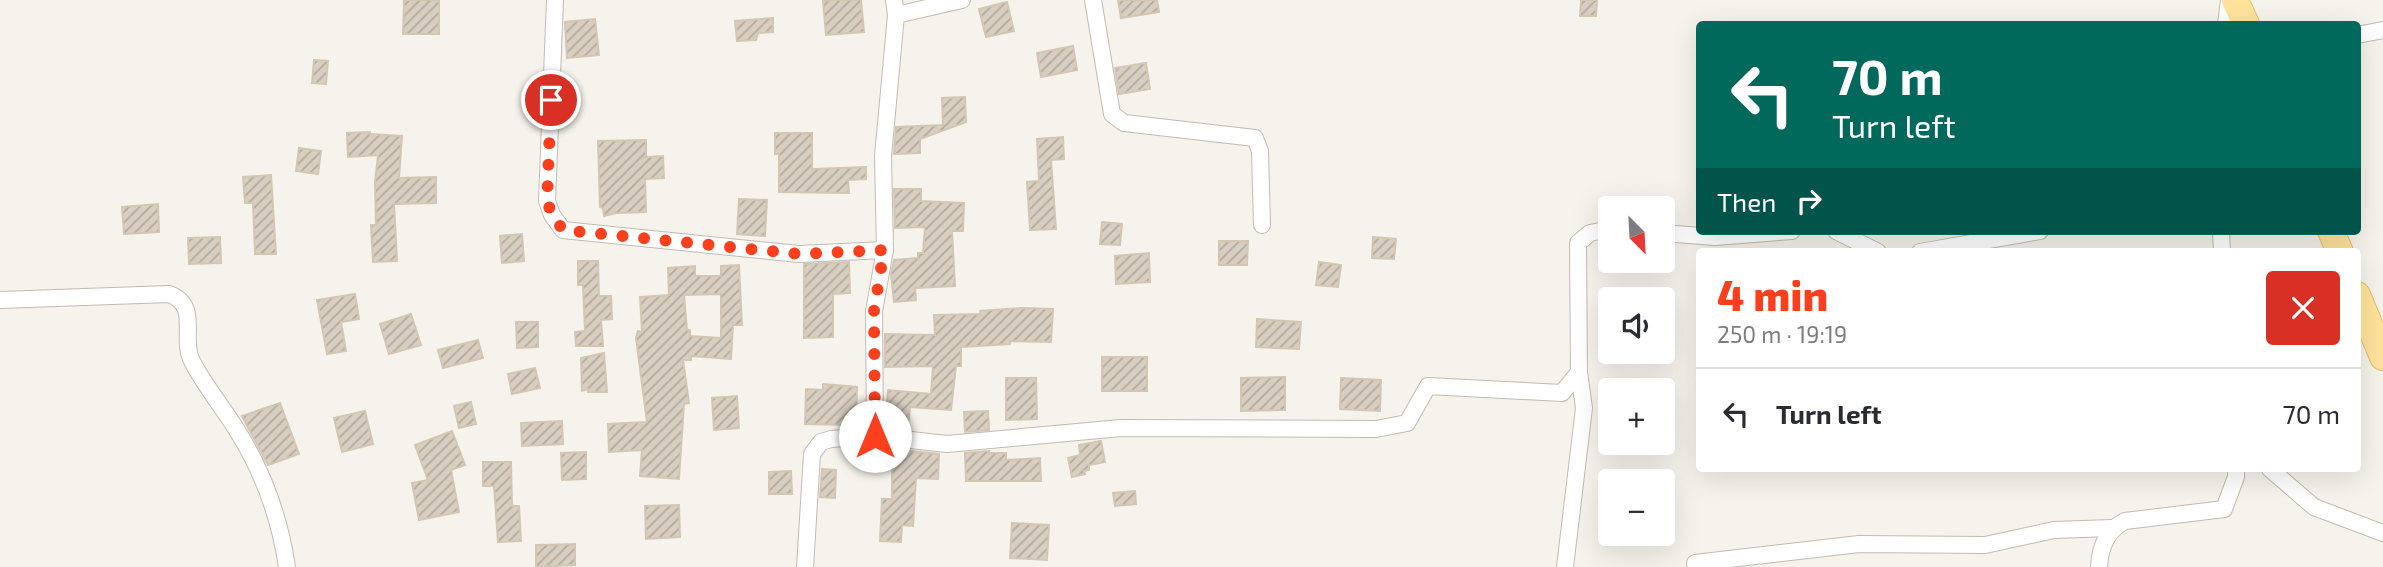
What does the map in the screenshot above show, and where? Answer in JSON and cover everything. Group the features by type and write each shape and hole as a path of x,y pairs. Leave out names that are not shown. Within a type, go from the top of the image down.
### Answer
{"main road":[{"path":"2235,0 2245,21"},
{"path":"2361,305 2383,357"}],"street":[{"path":"555,0 547,201 552,215 563,230 799,254 884,250"},
{"path":"875,436 874,311 884,250 883,156 895,7 962,0"},
{"path":"1093,0 1112,114 1124,123 1255,138 1260,151 1262,225"},
{"path":"2227,21 2229,0"},
{"path":"2361,33 2383,30"},
{"path":"1565,567 1584,408 1579,372 1578,243 1590,233 1598,231"},
{"path":"1675,234 1715,237 1741,235"},
{"path":"1844,235 1870,248"},
{"path":"1943,248 2017,235"},
{"path":"0,300 169,294 179,297 187,308 190,358 256,461 283,544 287,567"},
{"path":"805,567 812,454 821,442 831,439 875,436 947,444 1121,428 1376,429 1407,423 1428,386 1562,393 1579,372"},
{"path":"1695,563 1858,544 1985,545 2054,530 2112,528 2125,521 2224,509 2236,472"},
{"path":"2273,472 2314,507 2383,533"},
{"path":"2099,567 2099,553 2112,528"}],"building":[{"path":"404,0 439,0 439,34 403,34"},
{"path":"861,0 864,32 826,35 823,1"},
{"path":"1118,0 1157,0 1159,12 1121,18"},
{"path":"1581,0 1597,0 1596,16 1580,16"},
{"path":"1007,2 1014,31 986,37 979,9"},
{"path":"773,18 773,32 758,33 756,40 737,41 735,21"},
{"path":"595,19 599,55 567,58 565,22"},
{"path":"1073,46 1077,70 1041,77 1037,53"},
{"path":"314,60 328,61 326,84 312,83"},
{"path":"1146,63 1150,89 1119,94 1115,68"},
{"path":"965,97 966,122 920,139 920,153 894,154 896,127 943,125 942,98"},
{"path":"370,132 402,136 399,178 436,177 436,203 394,204 397,261 373,262 371,225 376,225 375,182 378,155 348,157 347,133"},
{"path":"775,133 812,133 812,169 866,167 866,179 848,180 849,193 779,192 779,154 775,154"},
{"path":"1063,137 1064,159 1051,160 1056,229 1030,230 1027,182 1039,181 1037,139"},
{"path":"646,140 646,157 663,156 664,178 645,179 646,212 604,216 603,208 600,207 598,141"},
{"path":"299,148 321,151 318,174 296,171"},
{"path":"271,175 276,254 255,254 253,203 245,203 243,177"},
{"path":"894,189 921,189 921,201 964,203 963,231 952,231 955,286 915,288 916,300 894,302 891,274 894,260 918,258 918,253 923,253 925,227 895,228"},
{"path":"739,199 767,200 765,236 737,234"},
{"path":"158,204 159,232 124,234 122,207"},
{"path":"1102,222 1122,224 1120,245 1100,244"},
{"path":"522,234 524,261 502,263 500,236"},
{"path":"220,237 221,263 189,264 188,238"},
{"path":"1373,237 1396,239 1394,259 1372,258"},
{"path":"1219,241 1248,241 1247,265 1219,265"},
{"path":"1149,253 1150,282 1116,284 1115,256"},
{"path":"578,261 598,261 599,296 611,296 612,319 601,320 603,346 576,346 575,332 585,331 583,285 578,285"},
{"path":"849,262 850,293 833,294 833,337 804,338 804,264"},
{"path":"1319,262 1341,265 1338,287 1316,285"},
{"path":"739,265 742,325 733,325 731,359 691,356 691,360 683,360 689,403 684,404 679,479 640,476 642,450 609,452 608,424 647,422 636,338 638,331 642,332 640,297 669,295 668,268 695,266 695,276 721,276 721,266","holes":["721,294 721,338 690,336 684,295"]},
{"path":"355,294 359,319 341,322 346,351 327,354 317,300"},
{"path":"1053,309 1051,342 1010,341 1010,344 961,347 961,366 956,366 951,410 910,407 908,429 885,427 888,390 931,394 933,366 885,367 885,334 935,335 934,315 981,314 980,311"},
{"path":"411,314 421,345 389,354 380,324"},
{"path":"1257,319 1301,322 1299,349 1256,347"},
{"path":"516,322 538,322 538,347 517,348"},
{"path":"478,340 483,358 443,368 438,350"},
{"path":"604,353 607,392 588,392 588,389 582,391 581,358"},
{"path":"1102,357 1147,357 1147,391 1102,391"},
{"path":"535,368 540,388 512,394 508,374"},
{"path":"1285,377 1285,410 1241,411 1241,378"},
{"path":"1006,378 1036,378 1037,419 1006,420"},
{"path":"1341,378 1381,380 1380,411 1340,409"},
{"path":"823,384 857,387 856,425 805,424 806,389 823,390"},
{"path":"737,396 739,428 714,430 712,398"},
{"path":"471,402 476,424 459,428 454,406"},
{"path":"280,403 299,454 268,465 242,416"},
{"path":"365,411 373,444 342,452 334,418"},
{"path":"988,411 989,430 965,432 964,412"},
{"path":"562,421 563,444 522,446 521,423"},
{"path":"452,431 465,465 451,470 459,512 419,520 412,483 428,480 415,445"},
{"path":"1101,441 1105,462 1089,465 1089,470 1084,471 1085,474 1072,477 1068,458 1080,455 1079,445"},
{"path":"875,447 939,454 938,479 916,478 913,526 902,525 901,542 880,541 882,499 892,499 892,465 852,462 853,448"},
{"path":"586,452 586,479 562,480 561,453"},
{"path":"965,453 1006,453 1006,460 1040,458 1041,481 966,481"},
{"path":"483,462 511,462 512,506 519,506 521,541 498,542 494,486 483,486"},
{"path":"822,469 836,470 835,498 820,497"},
{"path":"791,471 792,494 769,494 769,472"},
{"path":"1135,491 1136,504 1115,506 1113,493"},
{"path":"679,505 680,537 646,539 645,506"},
{"path":"1012,523 1049,525 1047,560 1010,558"},
{"path":"575,544 575,565 536,567 536,545"}],"route":[{"path":"551,100 547,201 552,215 563,230 799,254 884,250 874,311 875,436"}]}
